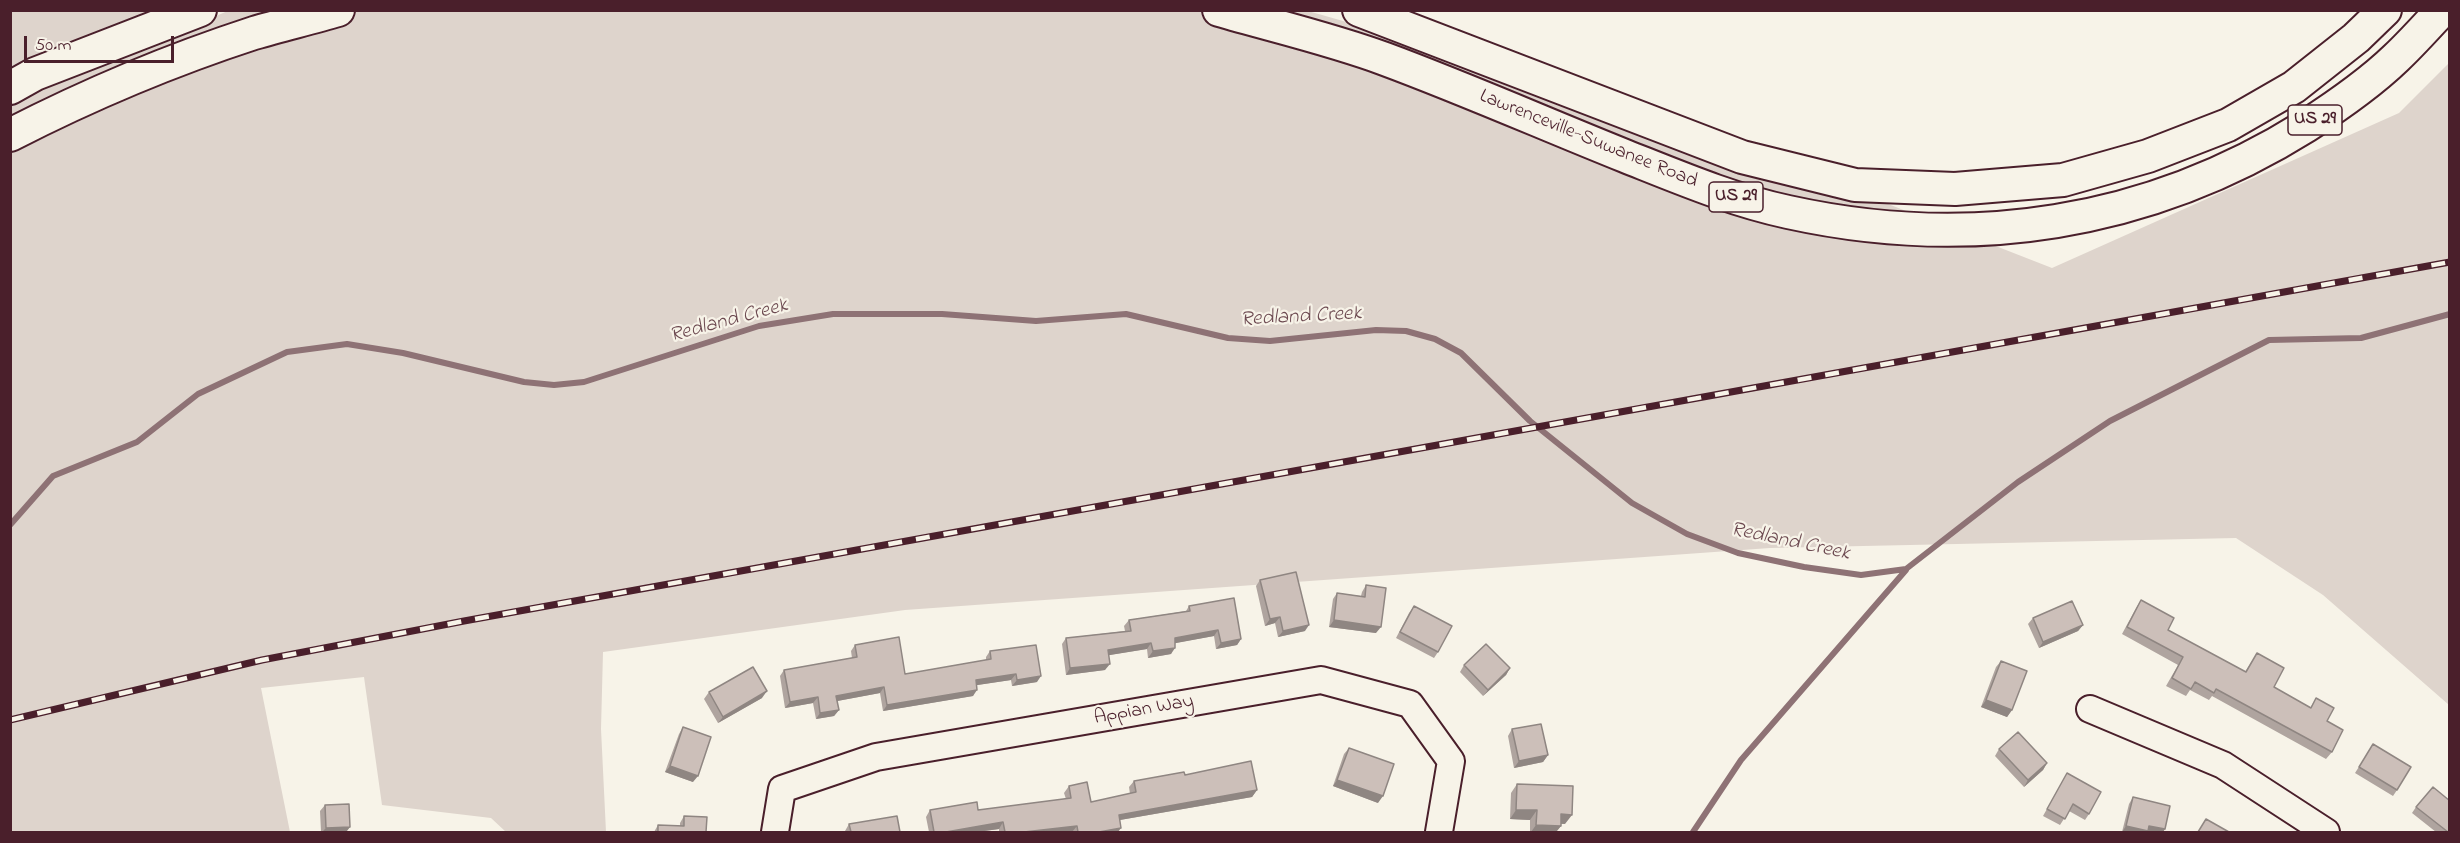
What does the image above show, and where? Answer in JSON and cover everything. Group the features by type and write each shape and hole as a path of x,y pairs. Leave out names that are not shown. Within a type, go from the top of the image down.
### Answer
{"main road":[{"path":"10,88 35,74 200,10"},
{"path":"10,135 57,111 168,66 255,33 338,10"},
{"name":"Lawrenceville-Suwanee Road","path":"1219,10 1382,58 1698,185 1787,212 1868,226 1939,231 2017,228 2088,215 2164,195 2200,181 2264,151 2326,113 2395,60 2442,10"},
{"name":"Lawrenceville-Suwanee Road","path":"1359,10 1743,157 1855,185 1955,189 2063,180 2148,156 2228,125 2294,87 2356,38 2385,10"},
{"path":"1540,121 1552,84"},
{"path":"2148,156 2164,195"}],"street":[{"name":"Appian Way","path":"775,832 782,789 876,757 1321,680 1410,704 1451,761 1439,832"},
{"path":"2090,709 2223,765 2326,832"}],"shaded area":[{"path":"230,10 1308,11 1627,102 2052,268 2399,113 2449,63 2449,705 2323,595 2236,538 1770,548 905,610 603,652 601,729 606,832 506,832 491,818 382,805 364,677 261,688 290,832 11,832 10,11 150,11 146,46"}],"building":[{"path":"1296,572 1309,625 1283,631 1280,617 1270,619 1260,580"},
{"path":"1366,585 1386,588 1381,627 1334,620 1337,593 1365,597"},
{"path":"1234,598 1241,639 1221,643 1218,630 1175,638 1175,648 1153,651 1151,643 1108,650 1110,664 1070,668 1066,638 1131,631 1129,620 1190,611 1189,606"},
{"path":"2141,600 2174,618 2168,630 2246,672 2257,653 2284,668 2274,687 2311,708 2316,698 2334,708 2327,721 2343,730 2332,752 2216,689 2214,693 2195,682 2191,689 2172,678 2183,657 2127,627"},
{"path":"2072,601 2083,625 2043,642 2033,618"},
{"path":"1414,606 1452,626 1438,652 1400,632"},
{"path":"899,637 905,674 991,659 990,651 1036,645 1041,676 1017,680 1016,674 976,680 977,690 887,705 884,687 836,696 839,710 820,713 818,697 790,702 784,670 857,657 855,645"},
{"path":"1486,644 1510,668 1488,690 1464,665"},
{"path":"2001,661 2027,671 2012,710 1986,700"},
{"path":"753,667 767,691 723,717 709,692"},
{"path":"1541,724 1548,755 1519,761 1512,729"},
{"path":"683,727 711,737 698,776 670,766"},
{"path":"2018,732 2047,763 2028,780 1999,749"},
{"path":"2373,744 2411,767 2397,790 2359,767"},
{"path":"1349,748 1394,764 1383,796 1337,780"},
{"path":"1251,761 1257,790 1119,815 1121,828 1099,832 1078,832 1077,826 1005,832 1003,822 934,832 930,810 977,802 978,810 1071,798 1069,786 1087,782 1091,802 1136,792 1134,781 1184,772 1185,775"},
{"path":"2067,773 2101,792 2089,814 2073,804 2065,819 2047,809"},
{"path":"1517,784 1573,786 1572,815 1561,814 1561,826 1536,825 1537,810 1516,810"},
{"path":"2433,787 2450,801 2450,832 2416,807"},
{"path":"2133,797 2170,806 2165,829 2149,826 2148,831 2126,826"},
{"path":"349,804 350,827 326,828 325,805"},
{"path":"684,816 707,817 706,832 658,832 658,825 684,826"},
{"path":"897,816 900,832 851,832 849,824"},
{"path":"2206,819 2229,832 2198,832"}],"waterway":[{"name":"Redland Creek","path":"10,525 53,476 137,442 198,394 287,352 347,344 403,353 524,382 554,385 584,382 759,326 833,314 942,314 1036,321 1126,314 1228,338 1270,341 1376,330 1406,331 1435,339 1461,353 1530,421 1632,503 1687,534 1738,553 1804,567 1861,575 1906,569 2018,482 2110,421 2269,340 2361,338 2450,314"},
{"path":"1693,832 1741,760 1906,570"}],"railway":[{"path":"10,720 262,660 464,621 2450,262"}]}
